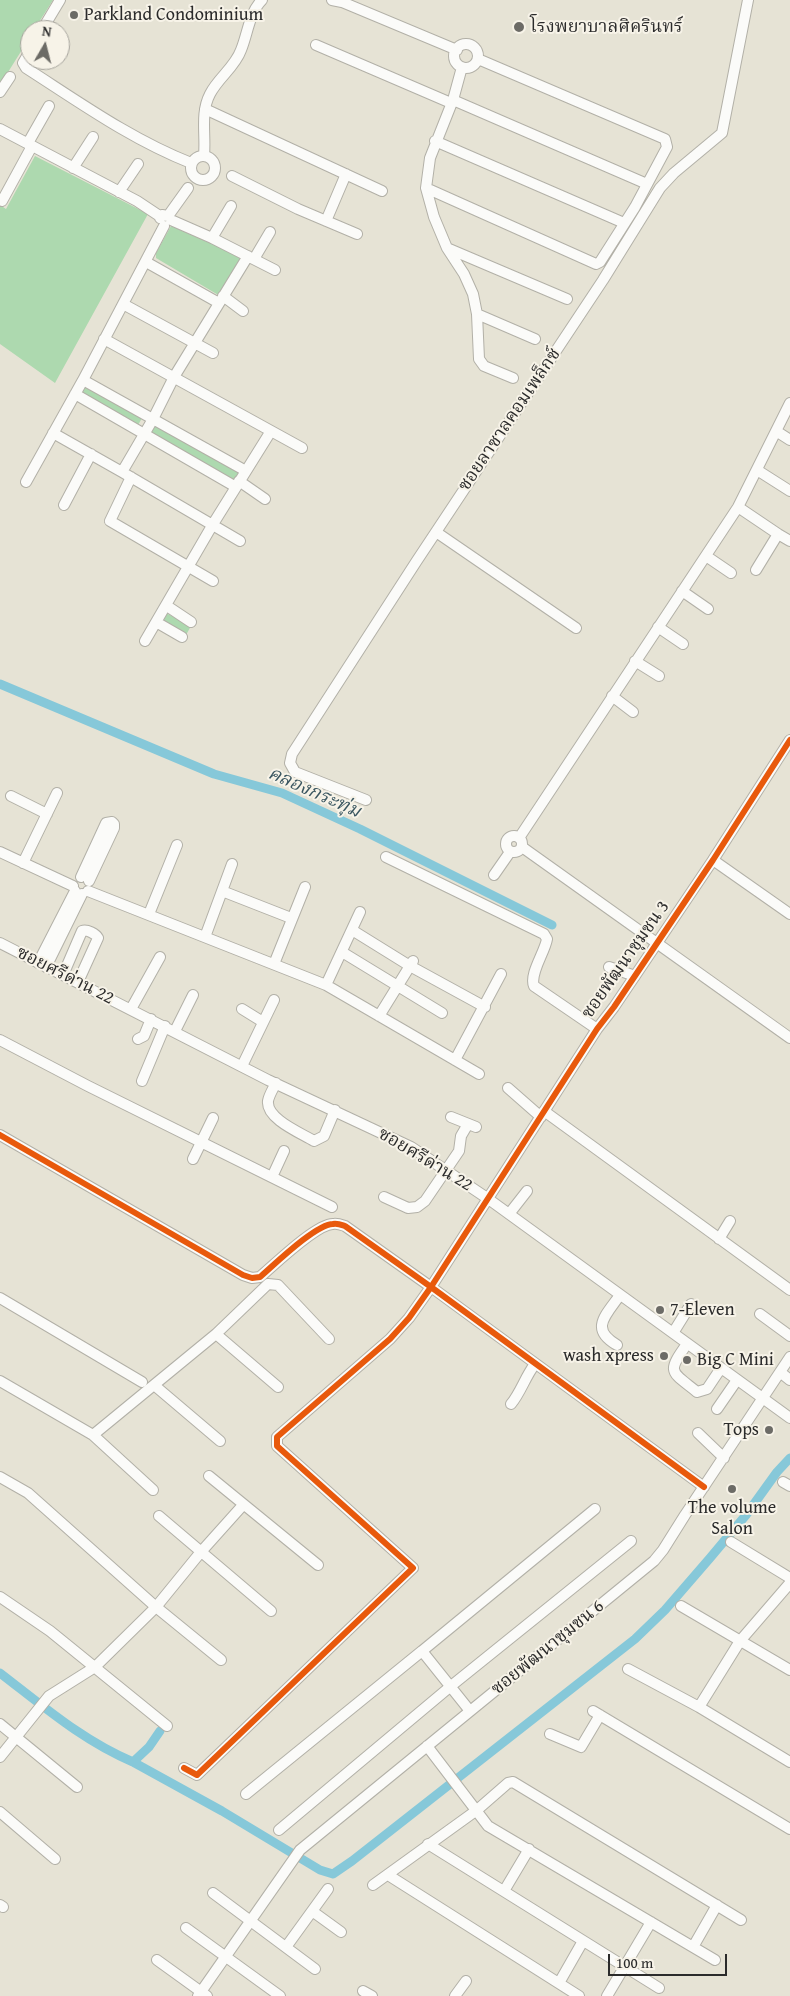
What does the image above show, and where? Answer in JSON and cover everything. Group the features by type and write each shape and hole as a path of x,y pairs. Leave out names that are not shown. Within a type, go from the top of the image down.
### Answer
{"street":[{"path":"48,20 60,0"},
{"path":"204,155 205,109 210,93 241,51 252,17 262,0"},
{"name":"ซอยลาซาลคอมเพล็กซ์","path":"366,800 295,772 290,763 292,754 603,280 660,188 674,173 722,133 748,0"},
{"path":"337,1 457,50"},
{"path":"316,45 647,184"},
{"path":"465,45 472,46 477,52 478,59 474,66 462,68 455,60 457,50 465,45"},
{"path":"426,188 596,264 600,262 624,223 667,148 665,139 478,59"},
{"path":"462,68 452,102 435,141 427,172 426,188 434,217 447,248 469,285 476,314 477,352 480,363 513,378"},
{"path":"29,70 139,140 191,163"},
{"path":"0,92 10,77"},
{"path":"2,202 49,106"},
{"path":"205,109 382,191"},
{"path":"0,129 120,192 166,220 212,238 275,270"},
{"path":"73,168 92,137"},
{"path":"435,141 624,223"},
{"path":"204,155 211,158 215,164 214,172 210,178 202,180 195,177 190,171 191,163 196,157 204,155"},
{"path":"120,192 138,164"},
{"path":"326,221 346,174"},
{"path":"232,176 357,234"},
{"path":"26,482 83,380 146,262 166,220 188,188"},
{"path":"212,238 231,206"},
{"path":"212,580 110,521 144,434 174,376 221,300 270,232"},
{"path":"447,248 568,299"},
{"path":"146,262 243,311"},
{"path":"123,304 213,353"},
{"path":"476,314 535,339"},
{"path":"104,338 302,448"},
{"path":"83,380 246,471"},
{"path":"75,394 144,434 265,499"},
{"path":"790,403 738,507 612,696 520,843 516,853 510,852 506,848 507,840 511,836 520,843 656,943 790,1038"},
{"path":"145,641 237,484 271,431"},
{"path":"776,431 790,440"},
{"path":"53,433 127,474 240,541"},
{"path":"64,505 91,454"},
{"path":"757,470 790,491"},
{"path":"738,507 790,541"},
{"path":"436,532 576,628"},
{"path":"756,570 778,534"},
{"path":"706,556 731,573"},
{"path":"682,591 708,609"},
{"path":"167,606 191,622"},
{"path":"156,622 182,637"},
{"path":"658,627 683,644"},
{"path":"635,661 659,676"},
{"path":"612,696 633,712"},
{"name":"ซอยพัฒนาชุมชน 3","path":"184,1768 197,1775 414,1568 277,1446 277,1437 390,1339 409,1318 597,1030 713,860 790,740"},
{"path":"23,863 57,793"},
{"path":"11,796 47,814"},
{"path":"42,965 81,887 114,828 112,822 106,823 81,887"},
{"path":"149,914 177,845"},
{"path":"0,852 81,887 326,985 479,1074"},
{"path":"494,875 510,852"},
{"path":"386,857 544,934 547,938 546,945 533,976 534,986 597,1030"},
{"path":"713,860 790,914"},
{"path":"205,936 232,864"},
{"path":"274,964 305,887"},
{"path":"222,891 292,918"},
{"path":"326,985 360,912"},
{"path":"63,975 82,931 86,930 97,935 98,938 78,982"},
{"path":"352,930 412,963 485,1008"},
{"name":"ซอยศรีด่าน 22","path":"0,944 276,1083 411,1147 487,1198 790,1418"},
{"path":"342,952 442,1013"},
{"path":"131,1010 160,956"},
{"path":"379,1016 412,963"},
{"path":"608,967 635,976"},
{"path":"456,1060 485,1008 501,974"},
{"path":"175,1032 193,995"},
{"path":"242,1066 274,1000"},
{"path":"242,1009 263,1022"},
{"path":"138,1039 144,1036 151,1019"},
{"path":"142,1081 165,1026"},
{"path":"0,1040 88,1086 332,1207"},
{"path":"276,1083 268,1102 269,1110 274,1118 314,1141 324,1136 335,1110"},
{"path":"508,1088 790,1290"},
{"path":"384,1198 408,1208 417,1207 425,1201 458,1152 460,1136 472,1126 452,1117"},
{"path":"193,1159 213,1118"},
{"path":"0,1136 243,1275 252,1278 260,1277 301,1242 323,1227 333,1224 345,1226 704,1487"},
{"path":"272,1177 284,1151"},
{"path":"509,1214 527,1191"},
{"path":"719,1239 730,1220"},
{"path":"92,1435 216,1334 268,1284 278,1285 330,1339"},
{"path":"617,1344 608,1339 602,1332 601,1326 620,1294"},
{"path":"0,1298 142,1382"},
{"path":"673,1333 691,1304"},
{"path":"760,1314 790,1336"},
{"path":"216,1334 278,1387"},
{"path":"687,1344 674,1361 672,1367 675,1375 697,1392 707,1389 721,1368"},
{"name":"ซอยพัฒนาชุมชน 6","path":"202,1995 300,1850 654,1562 664,1550 790,1358"},
{"path":"511,1404 518,1396 535,1364"},
{"path":"780,1372 790,1380"},
{"path":"717,1409 737,1380"},
{"path":"0,1381 92,1435 153,1490"},
{"path":"154,1385 220,1441"},
{"path":"698,1433 724,1458"},
{"path":"209,1476 242,1505 318,1565"},
{"path":"0,1477 28,1494 156,1607 221,1660"},
{"path":"0,1756 50,1696 95,1667 156,1607 242,1505"},
{"path":"246,1794 595,1509"},
{"path":"159,1516 200,1553 271,1611"},
{"path":"279,1830 451,1686 631,1541"},
{"path":"731,1542 790,1578"},
{"path":"698,1707 740,1641 790,1583"},
{"path":"0,1597 50,1631 167,1726"},
{"path":"681,1606 790,1670"},
{"path":"422,1651 470,1711"},
{"path":"628,1669 698,1707 790,1762"},
{"path":"550,1734 580,1747 597,1713 790,1829"},
{"path":"0,1724 77,1788"},
{"path":"427,1746 488,1826 716,1960"},
{"path":"373,1885 477,1810 508,1783 513,1782 741,1920"},
{"path":"0,1812 56,1859"},
{"path":"428,1844 659,1988"},
{"path":"504,1891 528,1849"},
{"path":"388,1876 579,1996"},
{"path":"286,1947 328,1889"},
{"path":"213,1892 315,1969"},
{"path":"693,1947 717,1905"},
{"path":"312,1911 342,1932"},
{"path":"607,1996 651,1922"},
{"path":"186,1928 280,1996"},
{"path":"559,1983 583,1941"},
{"path":"157,1960 202,1995"},
{"path":"455,1996 466,1981"}],"green space":[{"path":"0,0 53,0 40,20 20,20 20,53 0,85"},
{"path":"35,156 148,214 55,383 0,344 0,205 6,209"},
{"path":"171,226 242,257 220,296 156,258 156,253"},
{"path":"84,385 142,418 137,427 79,393"},
{"path":"156,424 241,471 235,482 149,435"},
{"path":"166,613 191,626 186,635 161,621"}],"waterway":[{"name":"คลองกระทุ่ม","path":"0,684 214,774 282,793 360,829 552,925"},
{"path":"133,1762 222,1811 320,1870 333,1874 635,1639 665,1610 710,1558 790,1458"},
{"path":"0,1673 80,1733 115,1754 133,1762 149,1747 160,1731"}],"cycle path":[{"path":"0,1135 243,1275 252,1278 260,1277 316,1231 336,1224 345,1226 431,1287 597,1029 614,1007 713,860 790,740"},
{"path":"184,1768 197,1775 413,1568 277,1446 277,1437 390,1339 409,1318 431,1287 704,1487"}],"place":[{"name":"Parkland Condominium","path":"74,15"},
{"name":"โรงพยาบาลศิครินทร์","path":"519,27"},
{"name":"7-Eleven","path":"660,1310"},
{"name":"wash xpress","path":"664,1356"},
{"name":"Big C Mini","path":"687,1360"},
{"name":"Tops","path":"769,1430"},
{"name":"The volume Salon","path":"732,1489"}]}
